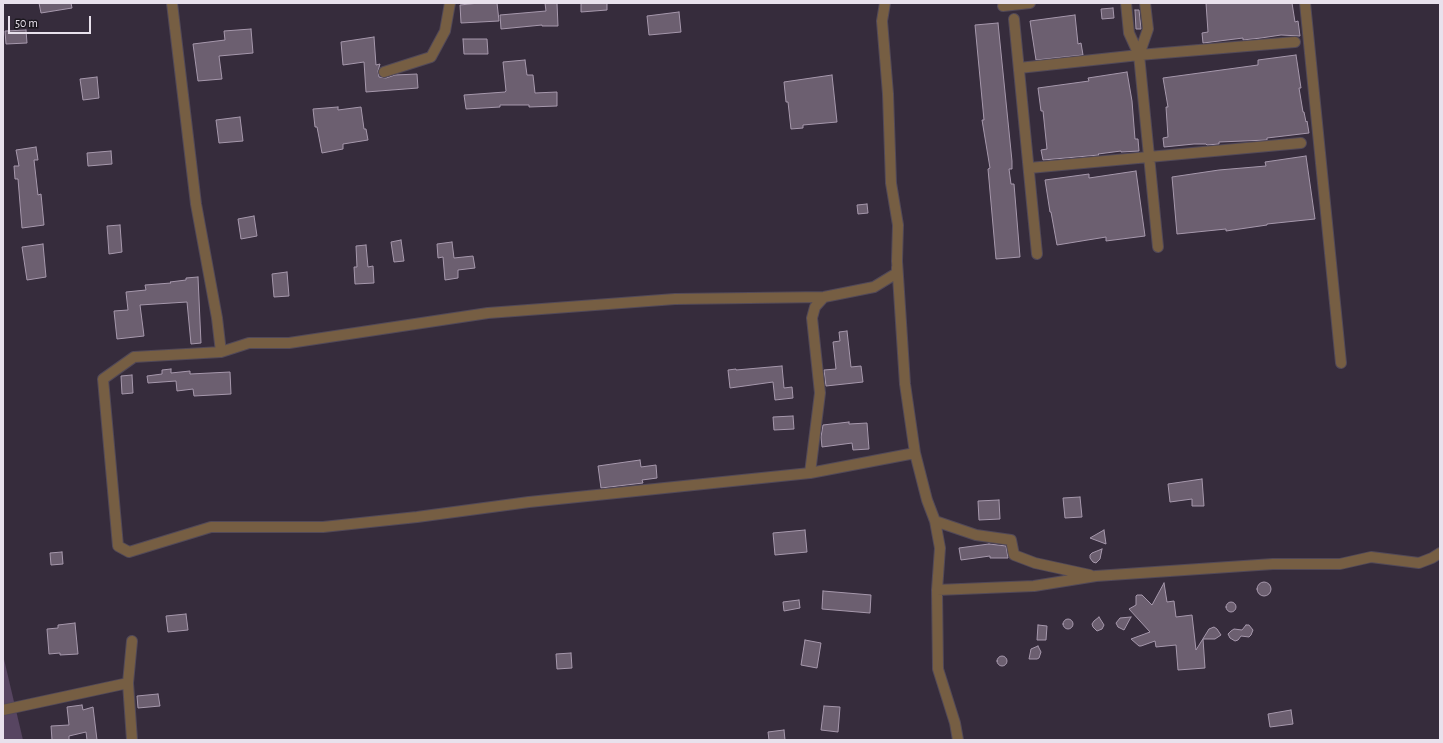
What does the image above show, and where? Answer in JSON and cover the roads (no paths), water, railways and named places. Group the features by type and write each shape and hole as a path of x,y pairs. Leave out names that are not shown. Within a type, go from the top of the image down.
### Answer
{"street":[{"path":"172,3 196,204 217,318 221,352"},
{"path":"384,72 431,57 445,31 450,3"},
{"path":"886,3 882,21 888,94 890,183 898,225 897,273 874,287 824,297 675,299 488,313 289,343 249,342 221,352 134,358 103,379 118,546 129,552 211,526 323,527 417,517 529,502 810,473 915,453"},
{"path":"1003,6 1030,3"},
{"path":"1126,3 1129,33 1139,55 1158,247"},
{"path":"1139,55 1148,29 1145,3"},
{"path":"1305,3 1341,363"},
{"path":"1014,18 1037,254"},
{"path":"1019,68 1139,55 1295,42"},
{"path":"1028,168 1301,143"},
{"path":"897,261 905,384 915,453 927,500 936,521 940,548 937,590 938,669 955,723 958,740"},
{"path":"810,473 820,393 812,318 815,307 824,297"},
{"path":"936,521 976,535 1011,540 1014,555 1035,563 1096,576"},
{"path":"937,590 1034,586 1096,576 1273,564 1340,564 1371,557 1419,563 1440,553"},
{"path":"132,640 128,683 132,740"},
{"path":"3,710 128,683"}]}
